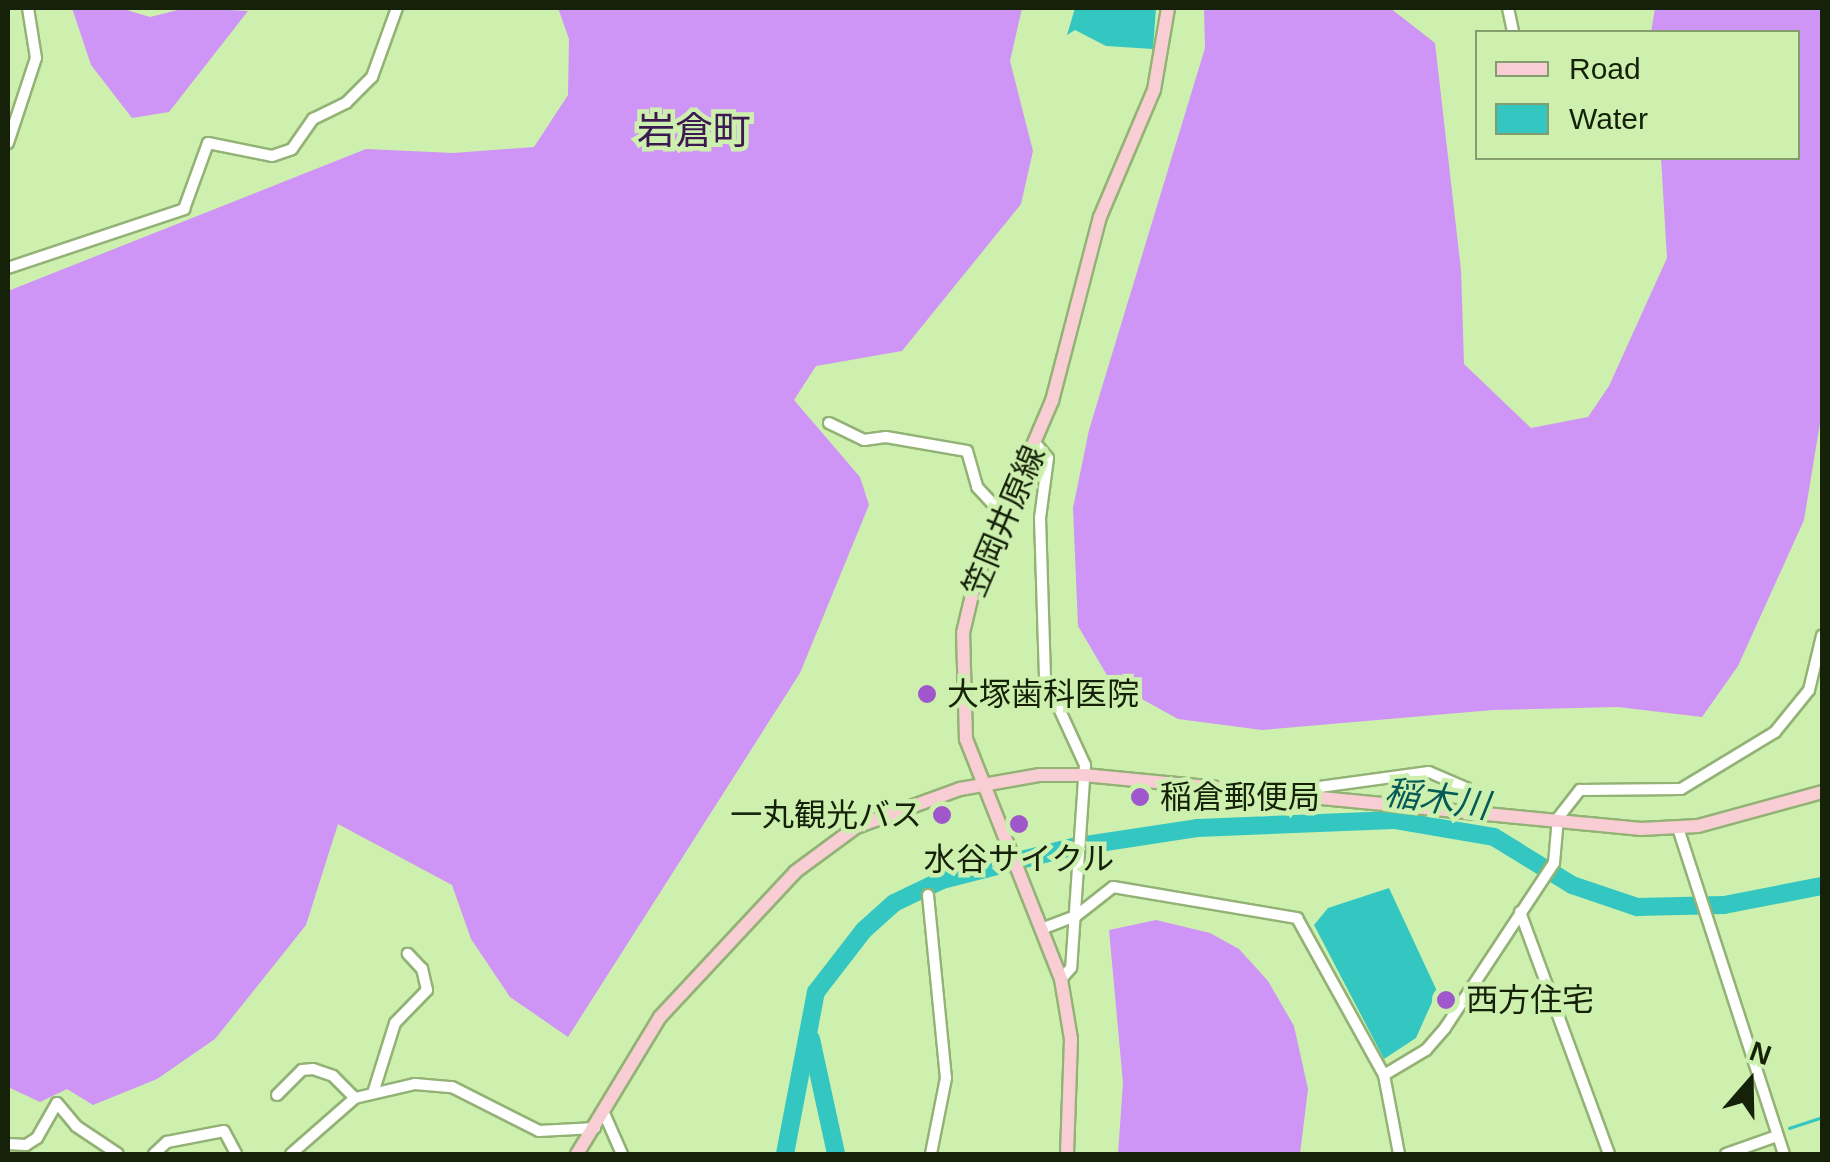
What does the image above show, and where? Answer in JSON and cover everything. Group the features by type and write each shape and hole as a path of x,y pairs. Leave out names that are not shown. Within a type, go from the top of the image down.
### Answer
{"main road":[{"name":"笠岡井原線","path":"1067,1154 1071,1039 1061,979 1044,928 1007,851 981,784 962,720 962,633 976,578 1037,445 1100,217 1154,90 1168,8"},
{"path":"577,1154 660,1017 795,872 856,827 981,784 1084,775 1678,828 1822,792"}],"street":[{"path":"8,144 36,58 28,8"},
{"path":"8,268 184,208 208,143 272,156 292,150 313,119 346,103 372,77 397,8"},
{"path":"829,422 864,440 886,437 967,451 976,487 1004,516"},
{"path":"1037,445 1048,458 1040,518 1045,678 1084,763 1071,968 1061,979"},
{"path":"1384,1075 1435,1042 1554,863 1558,818 1584,786 1680,789 1775,732 1809,690 1822,636"},
{"path":"1275,795 1428,772 1466,788 1480,810"},
{"path":"1678,828 1784,1154"},
{"path":"1044,928 1076,916 1112,887 1297,918 1384,1075 1398,1154"},
{"path":"928,896 946,1078 931,1154"},
{"path":"1520,912 1609,1154"},
{"path":"374,1090 396,1023 427,990 422,969 408,954"},
{"path":"278,1095 302,1070 313,1069 334,1076 354,1098"},
{"path":"291,1154 354,1098 374,1090 442,1084 539,1132 595,1128"},
{"path":"8,1144 26,1146 37,1138 57,1103 76,1126 118,1154"},
{"path":"604,1112 622,1154"},
{"path":"154,1154 167,1142 224,1131 236,1154"},
{"path":"1726,1154 1777,1136"}],"shaded area":[{"path":"72,8 120,8 150,17 186,8 248,11 169,112 132,118 91,65"},
{"path":"558,8 1022,8 1010,61 1033,151 1021,204 902,351 816,366 794,400 860,477 869,505 800,673 568,1037 510,997 471,939 452,885 338,824 306,925 215,1039 157,1079 93,1105 67,1089 40,1102 8,1087 8,291 366,149 453,153 534,147 568,95 569,39"},
{"path":"1204,8 1390,8 1435,43 1461,270 1464,364 1531,428 1588,417 1609,386 1667,258 1661,160 1800,160 1800,30 1651,30 1655,8 1822,8 1822,411 1804,520 1738,666 1702,717 1618,707 1493,710 1262,730 1178,719 1111,682 1078,626 1073,508 1089,430 1205,48"},
{"path":"1156,920 1210,933 1239,949 1268,981 1294,1026 1308,1089 1300,1154 1118,1154 1123,1083 1109,930"}],"water":[{"path":"1075,8 1156,8 1153,49 1106,46 1075,30 1067,35"},
{"path":"1389,888 1437,991 1416,1038 1384,1059 1314,925 1328,908"}],"waterway":[{"name":"稲木川","path":"1086,845 1197,828 1394,820 1494,837 1572,885 1637,907 1724,905 1822,886"},
{"name":"稲木川","path":"785,1154 816,992 864,930 894,903 942,880 1076,846"},
{"path":"811,1039 836,1154"},
{"path":"1789,1128 1822,1117"}],"place":[{"name":"大塚歯科医院","path":"927,694"},
{"name":"稲倉郵便局","path":"1140,797"},
{"name":"一丸観光バス","path":"942,815"},
{"name":"水谷サイクル","path":"1019,824"},
{"name":"西方住宅","path":"1446,1000"}],"district":[{"name":"岩倉町","path":"694,132"}]}
